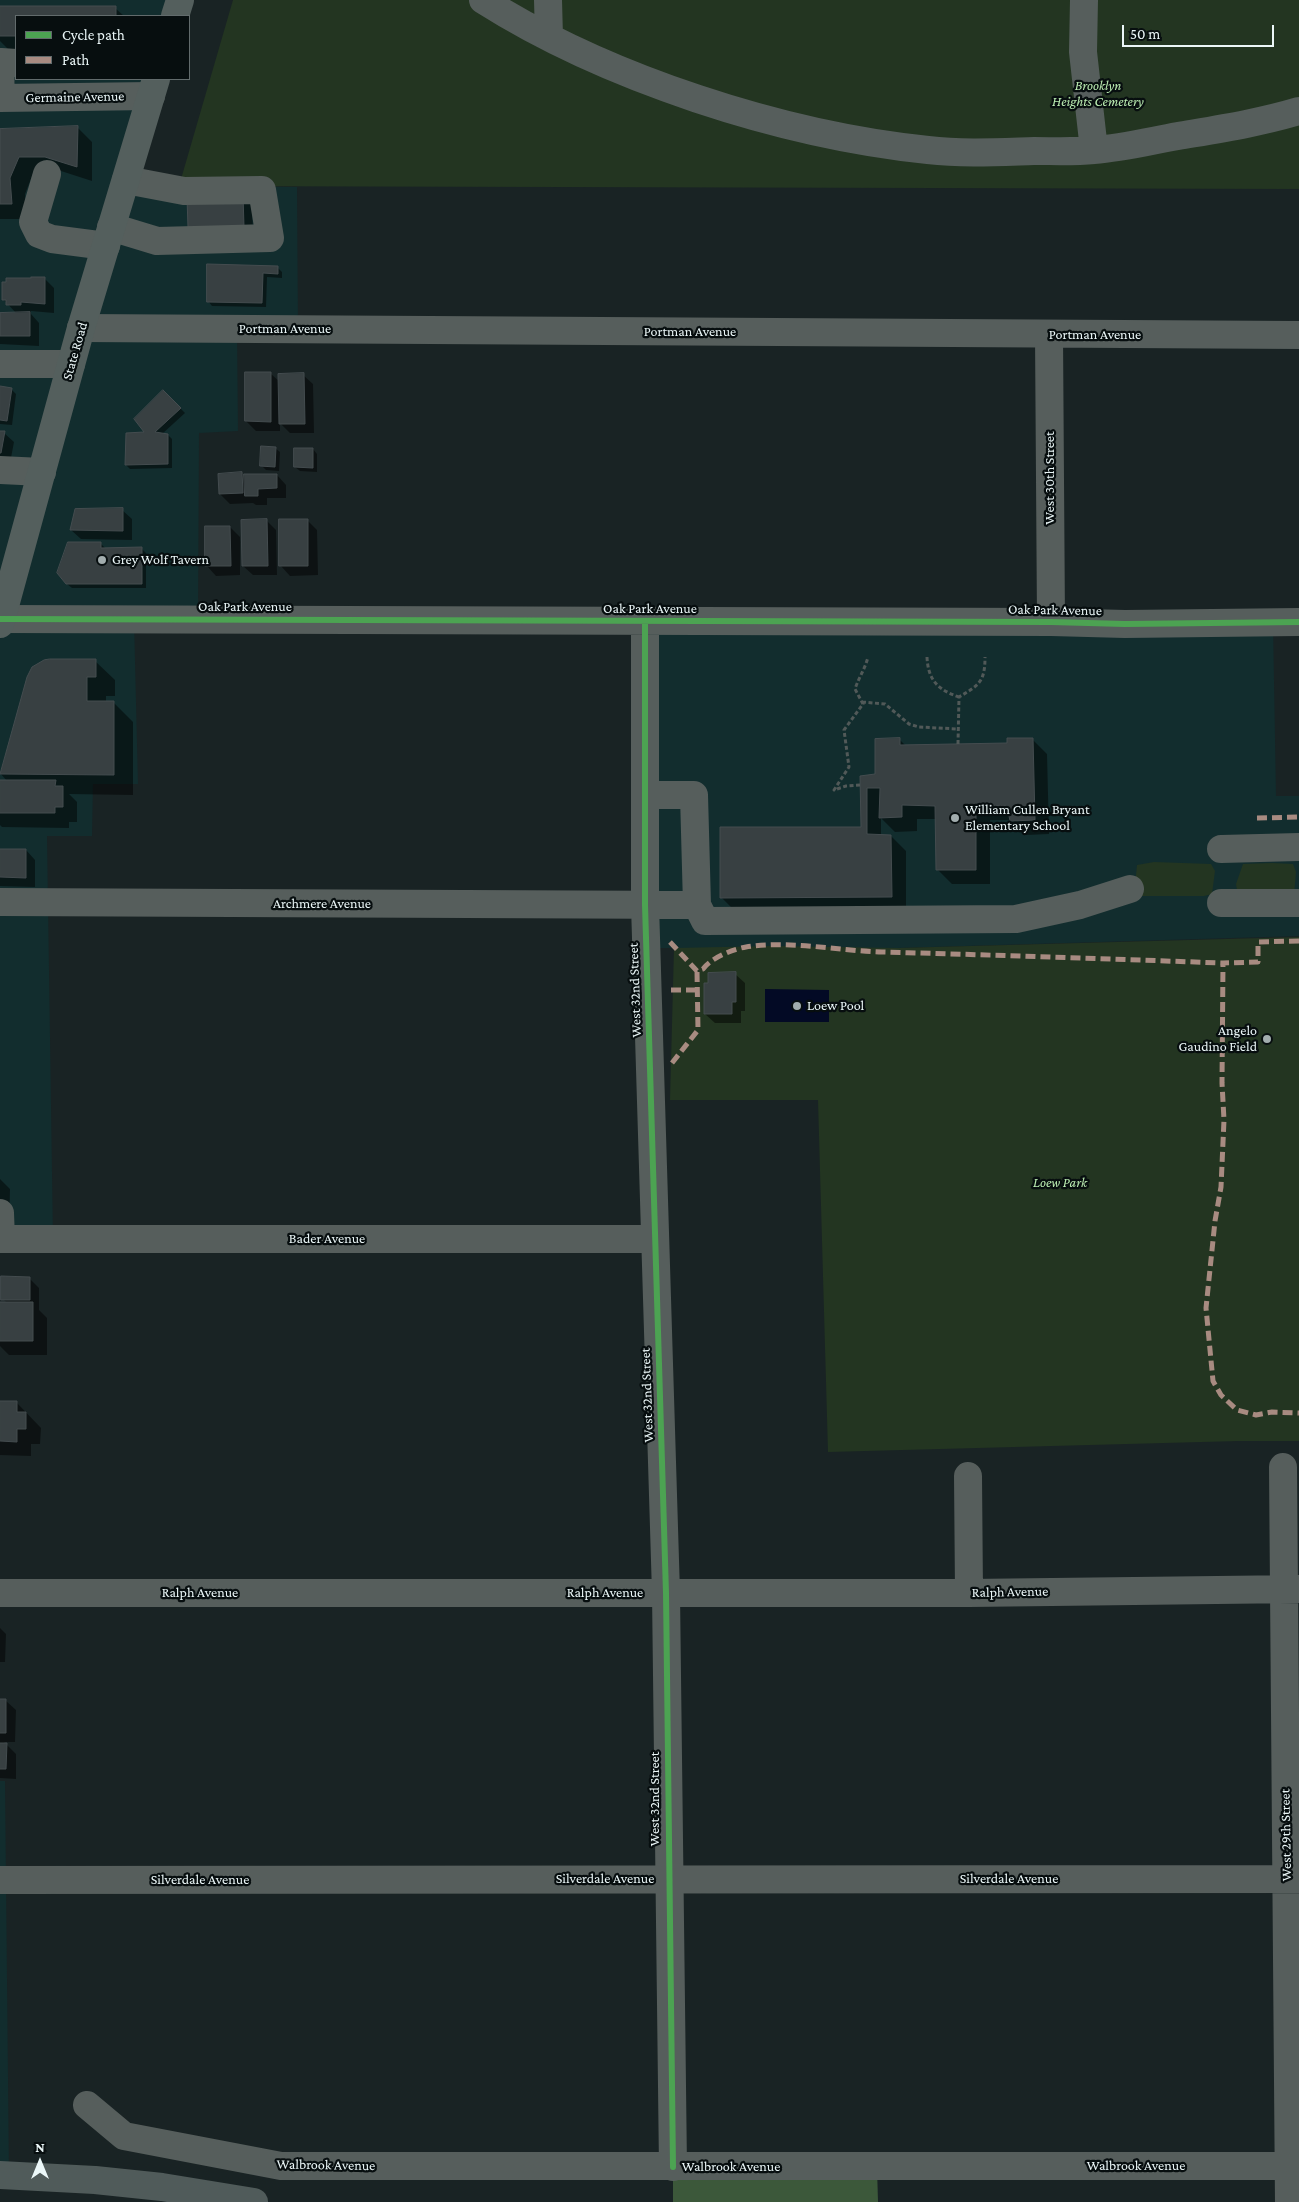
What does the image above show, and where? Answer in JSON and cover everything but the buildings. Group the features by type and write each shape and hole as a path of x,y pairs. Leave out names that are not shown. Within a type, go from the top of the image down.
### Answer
{"highway":[{"path":"0,2175 110,2181 162,2187 254,2202"}],"main road":[{"path":"175,15 180,0"},
{"name":"State Road","path":"1,620 81,328 153,87"}],"street":[{"path":"483,0 523,26 634,75 675,90 738,111 800,128 858,140 929,150 1000,152 1094,150 1261,122 1299,111"},
{"path":"548,0 549,38"},
{"path":"1084,0 1083,52 1094,150"},
{"path":"0,98 1,62 15,63"},
{"name":"Germaine Avenue","path":"0,98 153,87"},
{"path":"47,174 33,222 39,234 52,239 108,236 157,241 270,238 262,190 184,191 126,180"},
{"name":"Portman Avenue","path":"81,328 1299,335"},
{"name":"West 30th Street","path":"1049,335 1051,622"},
{"path":"0,364 71,364"},
{"path":"0,470 42,472"},
{"name":"Oak Park Avenue","path":"1,620 1051,622 1126,624 1299,622"},
{"name":"West 32nd Street","path":"645,622 645,905 666,1593 673,2167"},
{"path":"645,795 694,795 696,905 705,921 1016,919 1080,905 1130,889"},
{"path":"1222,848 1299,847"},
{"name":"Archmere Avenue","path":"0,902 696,905"},
{"path":"1222,903 1299,903"},
{"path":"0,1213 0,1240"},
{"name":"Bader Avenue","path":"0,1240 654,1240"},
{"name":"West 29th Street","path":"1282,1467 1291,1589 1294,2166 1289,2202"},
{"path":"968,1476 969,1593"},
{"name":"Ralph Avenue","path":"0,1593 969,1593 1291,1589"},
{"name":"Silverdale Avenue","path":"0,1880 1293,1879"},
{"name":"Walbrook Avenue","path":"87,2105 124,2136 281,2166 1294,2166"}],"path":[{"path":"860,785 846,786 834,790 849,767 844,730 861,708 862,702 855,688 865,669 868,657"},
{"path":"927,657 931,678 936,686 959,697"},
{"path":"959,697 981,681 984,675 985,657"},
{"path":"958,744 959,697"},
{"path":"862,702 885,704 909,724 919,727 958,730"}],"shaded area":[{"path":"0,0 180,0 175,15 15,15 15,80 156,80 129,169 179,186 297,187 298,329 237,329 238,431 199,433 198,620 134,620 138,784 93,784 92,836 47,836 53,1239 0,1239"},
{"path":"645,622 1273,622 1276,796 1299,796 1299,936 898,948 646,948"},
{"path":"0,1781 5,1781 9,2176 0,2175"}],"green space":[{"name":"Brooklyn Heights Cemetery","path":"233,0 1299,0 1299,189 179,186"},
{"path":"1154,862 1211,864 1215,871 1212,894 1204,896 1142,896 1135,886 1137,865"},
{"path":"1243,864 1293,864 1296,872 1294,895 1237,890 1236,884"},
{"name":"Loew Park","path":"1299,937 1299,1441 828,1452 818,1100 670,1100 674,948 773,946 898,948"},
{"path":"673,2167 877,2167 878,2202 673,2202"}],"water":[{"name":"Loew Pool","path":"765,989 829,990 829,1022 765,1022"}],"marked path":[{"path":"1257,818 1299,817"},
{"path":"1299,941 1258,942 1258,962 1223,963 1222,1083 1224,1120 1221,1187 1215,1221 1206,1308 1213,1381 1221,1395 1237,1410 1256,1415 1272,1412 1299,1413"},
{"path":"670,942 697,971 703,969 717,958 735,950 763,945 797,945 882,952 1223,963"},
{"path":"672,1063 698,1030 697,971"},
{"path":"671,990 697,990"}],"cycle path":[{"path":"0,619 1051,622 1125,624 1299,622"},
{"path":"645,622 645,905 666,1593 673,2167"}],"place":[{"name":"Grey Wolf Tavern","path":"102,560"},
{"name":"William Cullen Bryant Elementary School","path":"955,818"},
{"name":"Loew Pool","path":"797,1006"},
{"name":"Angelo Gaudino Field","path":"1267,1039"}]}
